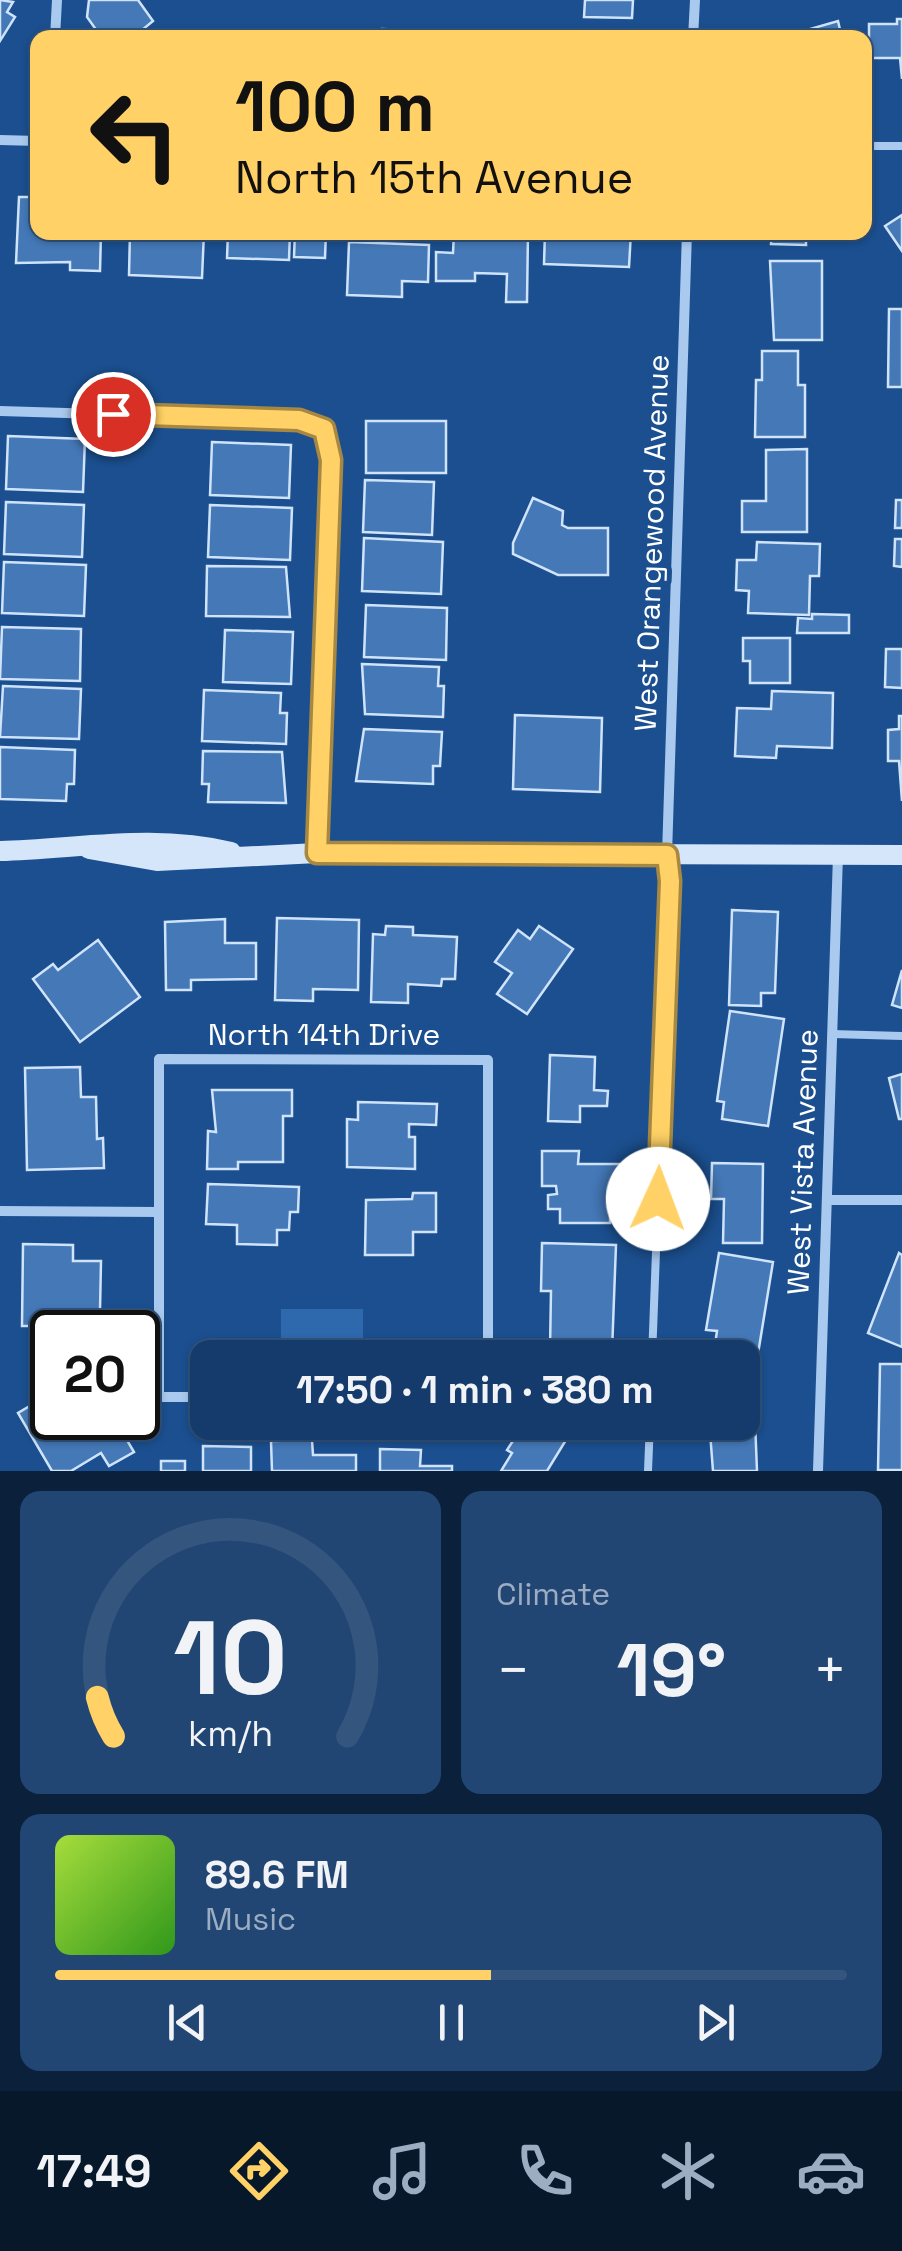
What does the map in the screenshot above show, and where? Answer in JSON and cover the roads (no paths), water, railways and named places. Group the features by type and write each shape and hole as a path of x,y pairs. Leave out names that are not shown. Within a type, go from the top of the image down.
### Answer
{"street":[{"path":"55,30 57,0"},
{"path":"693,30 695,0"},
{"path":"0,140 30,141"},
{"name":"West Orangewood Avenue","path":"667,855 686,240"},
{"path":"0,411 299,420 324,429 331,460 317,853"},
{"path":"0,851 89,849 157,861 317,853 902,855"},
{"name":"West Vista Avenue","path":"818,1471 838,855"},
{"name":"North 14th Drive","path":"159,1212 159,1059 488,1060 488,1340"},
{"path":"827,1200 902,1200"},
{"path":"0,1212 159,1212 158,1397 190,1397"}],"lane":[{"path":"872,146 902,146"},
{"path":"653,1340 670,881 667,855"},
{"path":"832,1034 902,1036"},
{"path":"648,1471 649,1440"}]}
